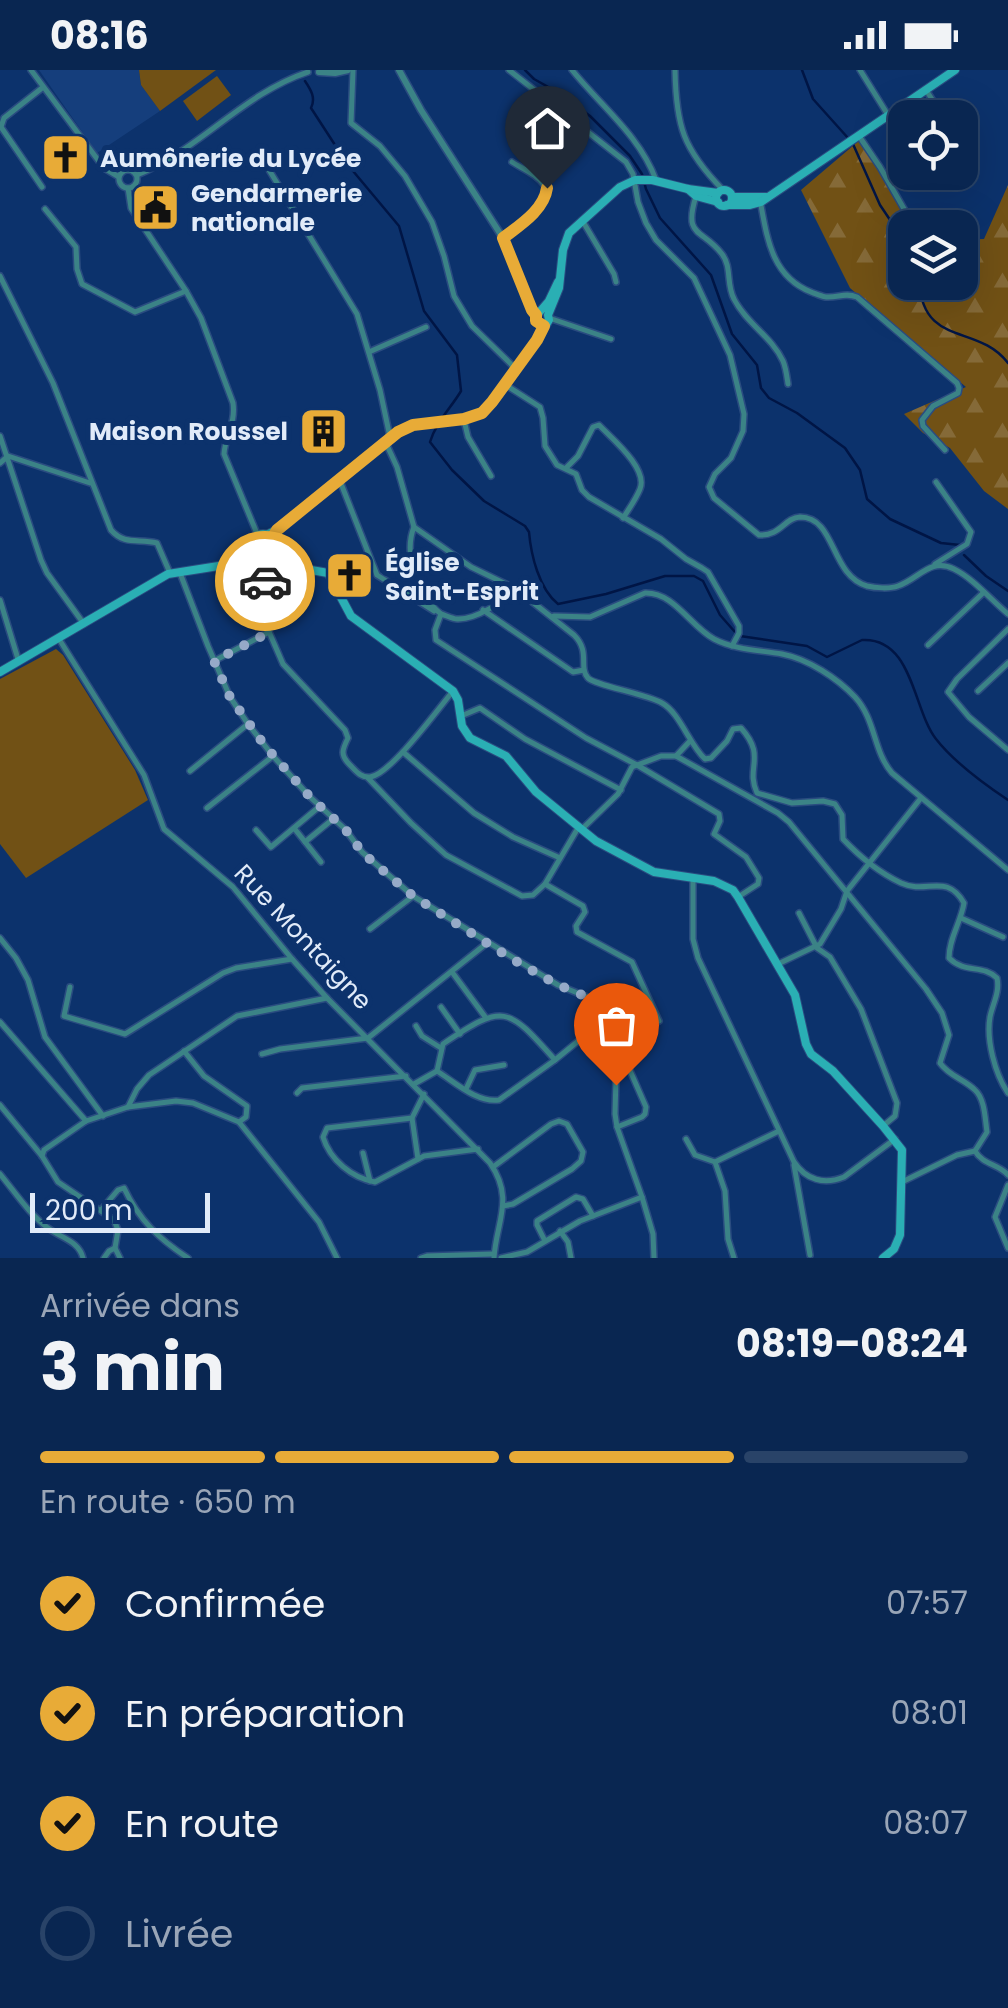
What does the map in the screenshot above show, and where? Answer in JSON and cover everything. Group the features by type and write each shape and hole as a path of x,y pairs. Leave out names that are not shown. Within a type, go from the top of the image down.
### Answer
{"main road":[{"path":"911,100 955,70"},
{"path":"0,672 175,572 225,565 264,548 277,530 388,439 410,426 464,419 488,407 528,350 543,318 558,282 566,238 620,187 637,180 654,180 692,193 750,205 779,190 888,116"},
{"path":"264,548 328,573 351,616 453,691 462,726 470,738 506,756 536,792 596,842 654,872 714,880 733,890 795,994 811,1054 833,1071 902,1150 900,1235 894,1249 883,1258"}],"street":[{"path":"31,70 104,168 120,177"},
{"path":"137,176 271,88 304,72 350,70 352,124 380,146 404,176 432,222 454,296 470,324 515,368"},
{"path":"400,70 421,110 503,238 532,310 543,318 611,339"},
{"path":"509,70 626,162 637,180 638,202 646,223 656,240 694,278 730,354 744,423 731,458 710,480 714,498 758,536 776,533 792,519 804,517 828,535 843,570 852,579 871,587 898,586 966,544 971,532 936,482"},
{"path":"572,70 629,134 650,163 654,180"},
{"path":"675,70 683,136 724,198"},
{"path":"860,70 888,116"},
{"path":"42,188 1,124 43,88"},
{"path":"926,90 932,100"},
{"path":"857,137 880,166 905,210"},
{"path":"262,160 357,314 414,527 409,543 412,565 439,613 435,634 440,644 586,738 718,814 720,821 714,834 746,858 759,878 758,884 738,896"},
{"path":"503,238 528,219 548,191 534,175 512,162"},
{"path":"120,177 128,170 137,176"},
{"path":"128,188 136,183 137,176"},
{"path":"120,177 121,184 128,188"},
{"path":"128,188 130,208 200,318 233,404 234,418 224,454 264,548 270,578 253,588 253,596 282,664 348,735 342,750 344,760 368,778 429,840 464,866 522,896 533,896 545,884 579,829 621,790 629,771 661,756 676,756 784,817 926,989 946,1020 948,1035 940,1063 944,1070 975,1090 982,1104 987,1132 975,1151"},
{"path":"692,193 692,225 724,255 732,296 778,353 788,384"},
{"path":"762,198 771,253 788,278 826,297 857,297 957,383 958,394 934,406 922,420 945,450"},
{"path":"45,209 76,247 82,284 135,312 186,292"},
{"path":"582,220 616,282"},
{"path":"0,276 53,383 111,530 127,542 157,543 175,572 230,697 273,756 345,829 362,852 413,896 558,985 597,1001 610,1015 616,1030 618,1056 614,1114 653,1234 654,1258"},
{"path":"369,352 426,327"},
{"path":"504,384 540,407 545,446 557,464 576,474 589,497 708,572 739,626 732,646"},
{"path":"464,419 468,436 492,476"},
{"path":"566,468 599,425 641,476 640,489 623,518"},
{"path":"0,436 41,560 84,624"},
{"path":"8,456 92,483"},
{"path":"0,463 8,456"},
{"path":"339,479 377,575 429,609 458,619 500,604 516,589"},
{"path":"414,527 472,567 516,589 579,639 588,678 635,692 669,708 701,756 708,759 726,742 733,728 744,730 755,750 753,784 757,793 792,802 823,800 835,804 842,814 843,839 869,862 904,885 946,885 958,891 964,902 949,946 950,958 958,966 986,971 998,978 989,1032 1008,1094"},
{"path":"932,566 958,570 1008,614"},
{"path":"928,645 982,592"},
{"path":"551,616 590,616 652,593 666,598 717,641 787,655 810,664 846,687 859,701 872,722 886,766 1008,870"},
{"path":"0,600 19,662"},
{"path":"483,610 573,672 584,670"},
{"path":"1008,630 957,678 948,692 969,717 1008,750"},
{"path":"214,661 270,632"},
{"name":"Rue Montaigne","path":"58,640 144,775 164,829 233,886 327,998 493,1167 500,1182 503,1206 496,1256"},
{"path":"978,691 1008,663"},
{"path":"368,778 402,752 453,691"},
{"path":"460,716 480,708 525,739 621,790"},
{"path":"190,771 248,724"},
{"path":"676,756 690,741"},
{"path":"402,752 474,813 512,837 560,858"},
{"path":"207,808 273,756"},
{"path":"778,964 817,948 841,910 847,891 922,798"},
{"path":"256,830 270,847 320,806"},
{"path":"304,842 333,819"},
{"path":"294,828 321,862"},
{"path":"693,877 695,949 794,1162 810,1255"},
{"path":"545,884 584,907 577,932 634,964 659,1021"},
{"path":"370,930 413,896"},
{"path":"799,913 817,948 830,958 861,1009 896,1103 895,1116 883,1126"},
{"path":"961,918 1003,937"},
{"path":"0,938 28,980 46,1037 103,1116"},
{"path":"262,1054 368,1038 487,942"},
{"path":"70,987 64,1016 125,1034 223,973 292,959"},
{"path":"451,972 486,1018"},
{"path":"128,1107 149,1075 237,1016 327,998"},
{"path":"441,1007 460,1034"},
{"path":"437,1071 441,1048 486,1018 500,1015 516,1020 555,1060"},
{"path":"437,1071 484,1100 499,1100 610,1015"},
{"path":"0,1022 86,1121"},
{"path":"416,1026 422,1036 441,1048"},
{"path":"184,1051 204,1076 248,1106 246,1117 239,1122"},
{"path":"617,1127 642,1117 646,1107 628,1066 618,1056"},
{"path":"466,1090 476,1070 504,1064"},
{"path":"414,1084 437,1071"},
{"path":"296,1092 302,1088 406,1076"},
{"path":"418,1159 412,1118 424,1094"},
{"path":"42,1156 44,1150 86,1121 128,1107 185,1102 239,1122 318,1222 337,1258"},
{"path":"0,1105 58,1182 114,1220 118,1226 115,1248 120,1258"},
{"path":"412,1118 330,1127 322,1138 332,1157 370,1181 379,1181 433,1154 478,1149"},
{"path":"493,1167 559,1121 566,1124 583,1152 581,1161 572,1169 503,1206"},
{"path":"686,1139 695,1155 715,1162 779,1131"},
{"path":"794,1162 807,1176 836,1180 895,1139"},
{"path":"975,1151 983,1161 1008,1176"},
{"path":"902,1182 962,1152 975,1151"},
{"path":"363,1153 370,1181"},
{"path":"715,1162 725,1190 728,1239 734,1258"},
{"path":"0,1174 38,1220 78,1246 83,1258"},
{"path":"1008,1185 995,1217 1008,1248"},
{"path":"101,1210 124,1188 143,1222 162,1242 188,1258"},
{"path":"421,1258 520,1254 560,1231 642,1197"},
{"path":"545,1240 537,1220 576,1198 583,1199 593,1216"},
{"path":"560,1231 568,1242 571,1258"},
{"path":"104,1258 115,1248"}],"shaded area":[{"path":"39,70 139,70 141,85 160,111 97,153"}],"green space":[{"path":"139,70 216,70 160,111 141,85"},
{"path":"217,76 231,95 197,121 183,101"},
{"path":"861,139 888,181 888,190 894,190 907,210 888,210 888,300 978,300 978,239 984,239 1008,185 1008,509 984,491 950,448 923,433 904,414 966,387 850,288 801,190"},
{"path":"56,649 135,770 148,800 26,878 0,844 0,679"}],"waterway":[{"path":"525,70 590,116 630,156 660,218 711,275 732,334 757,365 761,388 769,398 845,448 860,470 867,499 890,519 941,543 960,545"},
{"path":"802,70 813,99 848,138"},
{"path":"305,81 313,97 311,108 348,165 399,226 424,311 457,355 461,391 430,442 484,501 525,526 537,571 551,598 558,604 665,576 694,576 703,581 720,615 735,632"},
{"path":"853,144 888,217"},
{"path":"922,300 941,326 982,343 1008,363"},
{"path":"964,555 1008,591"},
{"path":"740,636 807,646 827,657 862,640 879,642 902,662 936,739 960,764 1008,800"}],"way so far":[{"path":"265,581 253,588 253,593 270,632 214,661 230,697 248,724 362,852 413,896 512,959 604,1007 614,1023 617,1040 616,1085"}],"place":[{"name":"Aumônerie du Lycée","path":"65,158"},
{"name":"Gendarmerie nationale","path":"156,207"},
{"name":"Maison Roussel","path":"323,431"},
{"name":"Église Saint-Esprit","path":"350,576"}],"route":[{"path":"265,581 278,563 271,557 270,548 277,530 398,432 413,425 482,413 537,340 544,326 536,321 503,238 528,219 544,199 547,188"}]}
